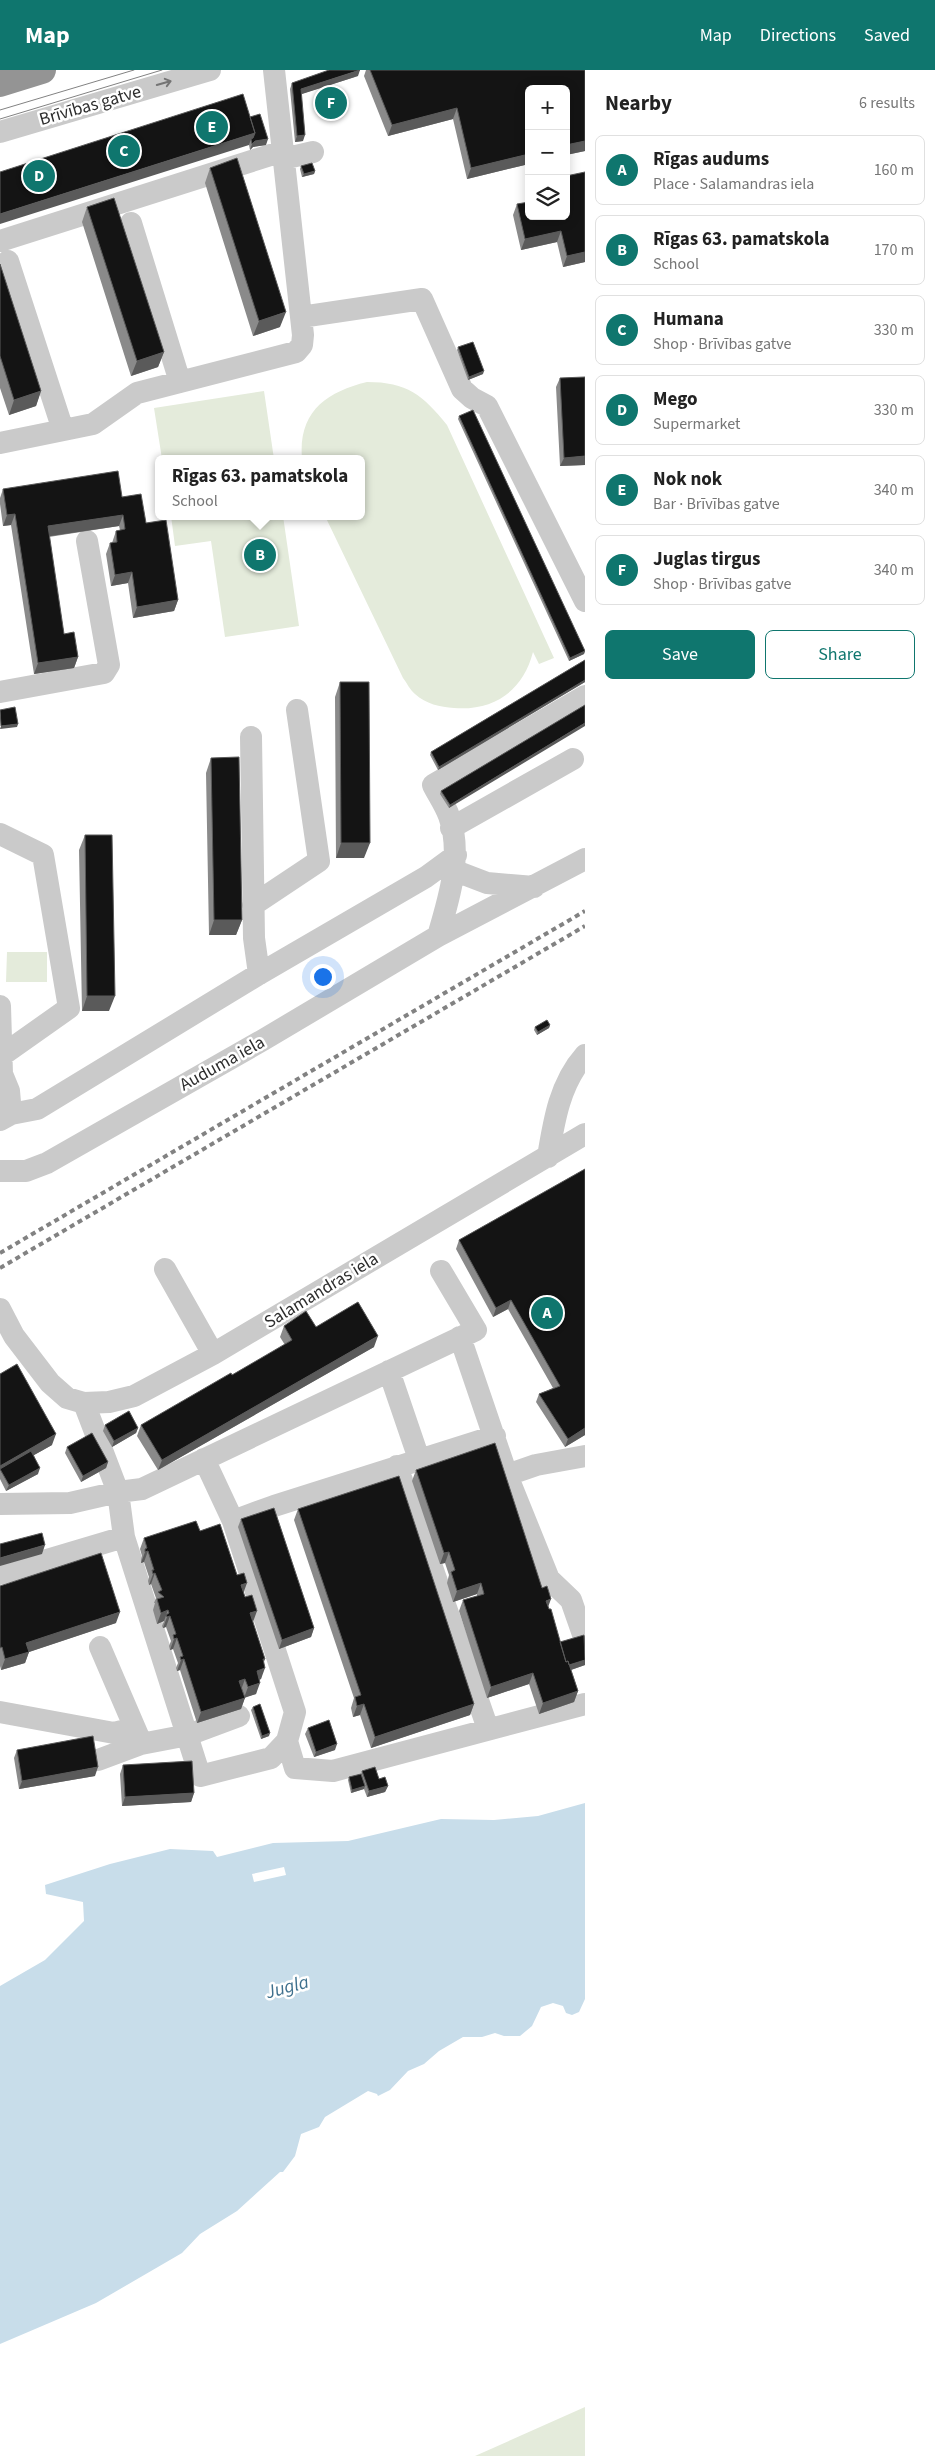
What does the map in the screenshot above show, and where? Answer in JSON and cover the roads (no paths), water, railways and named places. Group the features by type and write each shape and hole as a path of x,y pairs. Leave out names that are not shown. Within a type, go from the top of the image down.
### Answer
{"highway":[{"path":"0,83 42,70"}],"street":[{"name":"Brīvības gatve","path":"0,132 210,70"},
{"path":"0,443 93,424 137,393 296,352 302,345 301,316 274,70"},
{"path":"63,430 4,251 283,155 313,152"},
{"path":"131,223 180,382"},
{"path":"301,316 422,299 462,389 472,398 487,406 585,601"},
{"path":"0,692 104,673 109,664 87,541"},
{"path":"438,936 454,862 449,816 433,785 585,696"},
{"path":"253,905 319,861 297,710"},
{"path":"251,738 254,938 259,974"},
{"path":"451,828 573,759"},
{"path":"0,834 42,855 69,1008 1,1056"},
{"name":"Auduma iela","path":"2,1173 26,1170 47,1163 263,1040 438,936 535,887 585,859"},
{"path":"454,862 486,883 535,887"},
{"path":"0,1006 2,1074 10,1091 5,1117 37,1109 259,974 454,862"},
{"path":"548,1156 556,1107 579,1062 585,1055"},
{"name":"Salamandras iela","path":"0,1309 7,1339 67,1398 84,1403 109,1402 134,1396 213,1354 585,1134"},
{"path":"165,1270 213,1354"},
{"path":"0,1504 70,1503 118,1492 142,1489 476,1330 441,1271"},
{"path":"460,1337 507,1474 549,1579 572,1600 585,1640"},
{"path":"389,1371 419,1459"},
{"path":"84,1403 118,1492 124,1537 200,1776 271,1758 287,1741 295,1712 233,1521 204,1459"},
{"path":"233,1521 397,1466 495,1436"},
{"path":"507,1474 536,1465 585,1456"},
{"path":"397,1466 488,1728"},
{"path":"0,1574 124,1537"},
{"path":"100,1647 138,1736"},
{"path":"287,1741 295,1768 333,1771 488,1728 585,1704"},
{"path":"0,1712 138,1736 188,1735 238,1716"},
{"path":"98,1760 138,1736"}],"water":[{"name":"Jugla","path":"585,1803 585,1999 579,2012 572,2015 566,2013 563,2006 553,2003 541,2007 532,2026 520,2036 504,2036 495,2033 482,2037 463,2037 439,2051 424,2064 408,2071 390,2090 378,2096 368,2091 325,2117 319,2127 301,2134 295,2156 283,2172 280,2172 237,2211 200,2234 182,2253 96,2303 0,2344 0,1986 45,1960 84,1921 83,1902 46,1894 45,1885 110,1864 170,1849 213,1851 217,1857 273,1843 348,1841 441,1819 494,1820 538,1816"}],"tram line":[{"path":"0,110 134,70"},
{"path":"0,119 162,70"}],"railway":[{"path":"0,1253 585,911"},
{"path":"0,1268 585,926"}],"place":[{"name":"Juglas tirgus","path":"331,103"},
{"name":"Nok nok","path":"212,127"},
{"name":"Humana","path":"124,151"},
{"name":"Mego","path":"39,176"},
{"name":"Rīgas 63. pamatskola","path":"260,555"},
{"name":"Rīgas audums","path":"547,1313"}]}
